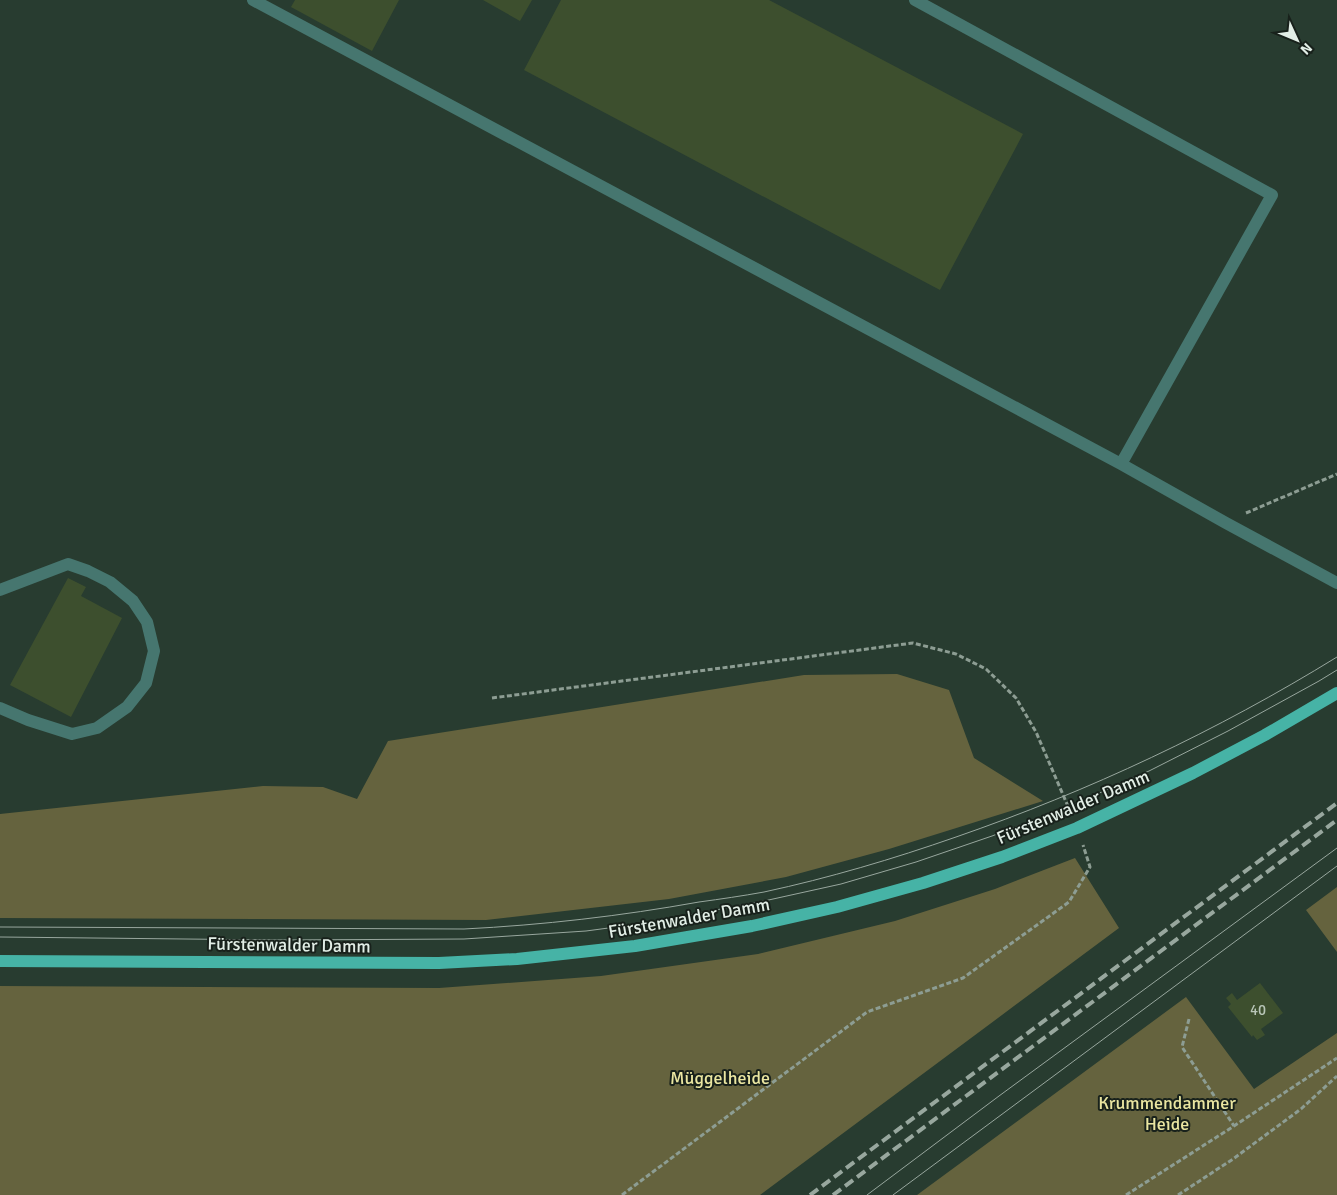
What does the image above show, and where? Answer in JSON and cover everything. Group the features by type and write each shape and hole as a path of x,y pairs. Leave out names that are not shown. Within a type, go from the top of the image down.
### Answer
{"main road":[{"name":"Fürstenwalder Damm","path":"0,961 439,963 517,959 636,946 752,926 837,907 923,883 1002,857 1077,828 1193,773 1266,735 1337,693"}],"lane":[{"path":"253,0 1121,464 1337,583"},
{"path":"915,0 1272,195 1121,464"},
{"path":"0,590 68,564 88,571 110,582 133,601 147,622 154,651 146,683 127,708 97,728 72,734 28,720 0,708"}],"path":[{"path":"1234,527 1246,513 1337,474"},
{"path":"492,698 913,643 956,654 986,669 1016,698 1036,732 1077,828 1090,867 1069,902 963,978 867,1012 622,1195"},
{"path":"1189,1018 1182,1047 1234,1126"},
{"path":"1126,1195 1337,1058"},
{"path":"1178,1195 1301,1109 1337,1076"}],"green space":[{"path":"897,674 949,690 974,758 1043,801 889,849 786,877 669,899 486,920 0,918 0,814 263,786 323,787 357,799 388,741 804,675"},
{"name":"Müggelheide","path":"1075,858 1119,928 760,1195 0,1195 0,986 439,988 601,976 758,954 895,921 995,889"},
{"path":"1337,887 1337,952 1306,910"},
{"name":"Krummendammer Heide","path":"1186,997 1254,1089 1337,1033 1337,1195 917,1195"}],"building":[{"path":"295,0 399,0 372,51 291,7"},
{"path":"483,0 532,0 520,21"},
{"path":"561,0 769,0 1023,134 940,290 524,70"},
{"path":"68,578 86,587 81,596 122,618 71,717 10,685"},
{"path":"1260,983 1283,1013 1261,1029 1265,1035 1257,1040 1253,1035 1252,1037 1228,1007 1231,1004 1226,998 1232,993 1237,1000"}],"tram line":[{"path":"0,927 464,929 611,916 764,892 861,868 909,853 1055,800 1151,758 1199,734 1246,710 1337,657"},
{"path":"0,937 276,940 464,939 586,931 646,923 764,901 841,884 916,862 1068,807 1149,771 1228,731 1337,670"},
{"path":"867,1195 1337,848"},
{"path":"893,1195 1337,866"}],"railway":[{"path":"810,1195 1337,803"},
{"path":"833,1195 1337,820"}]}
